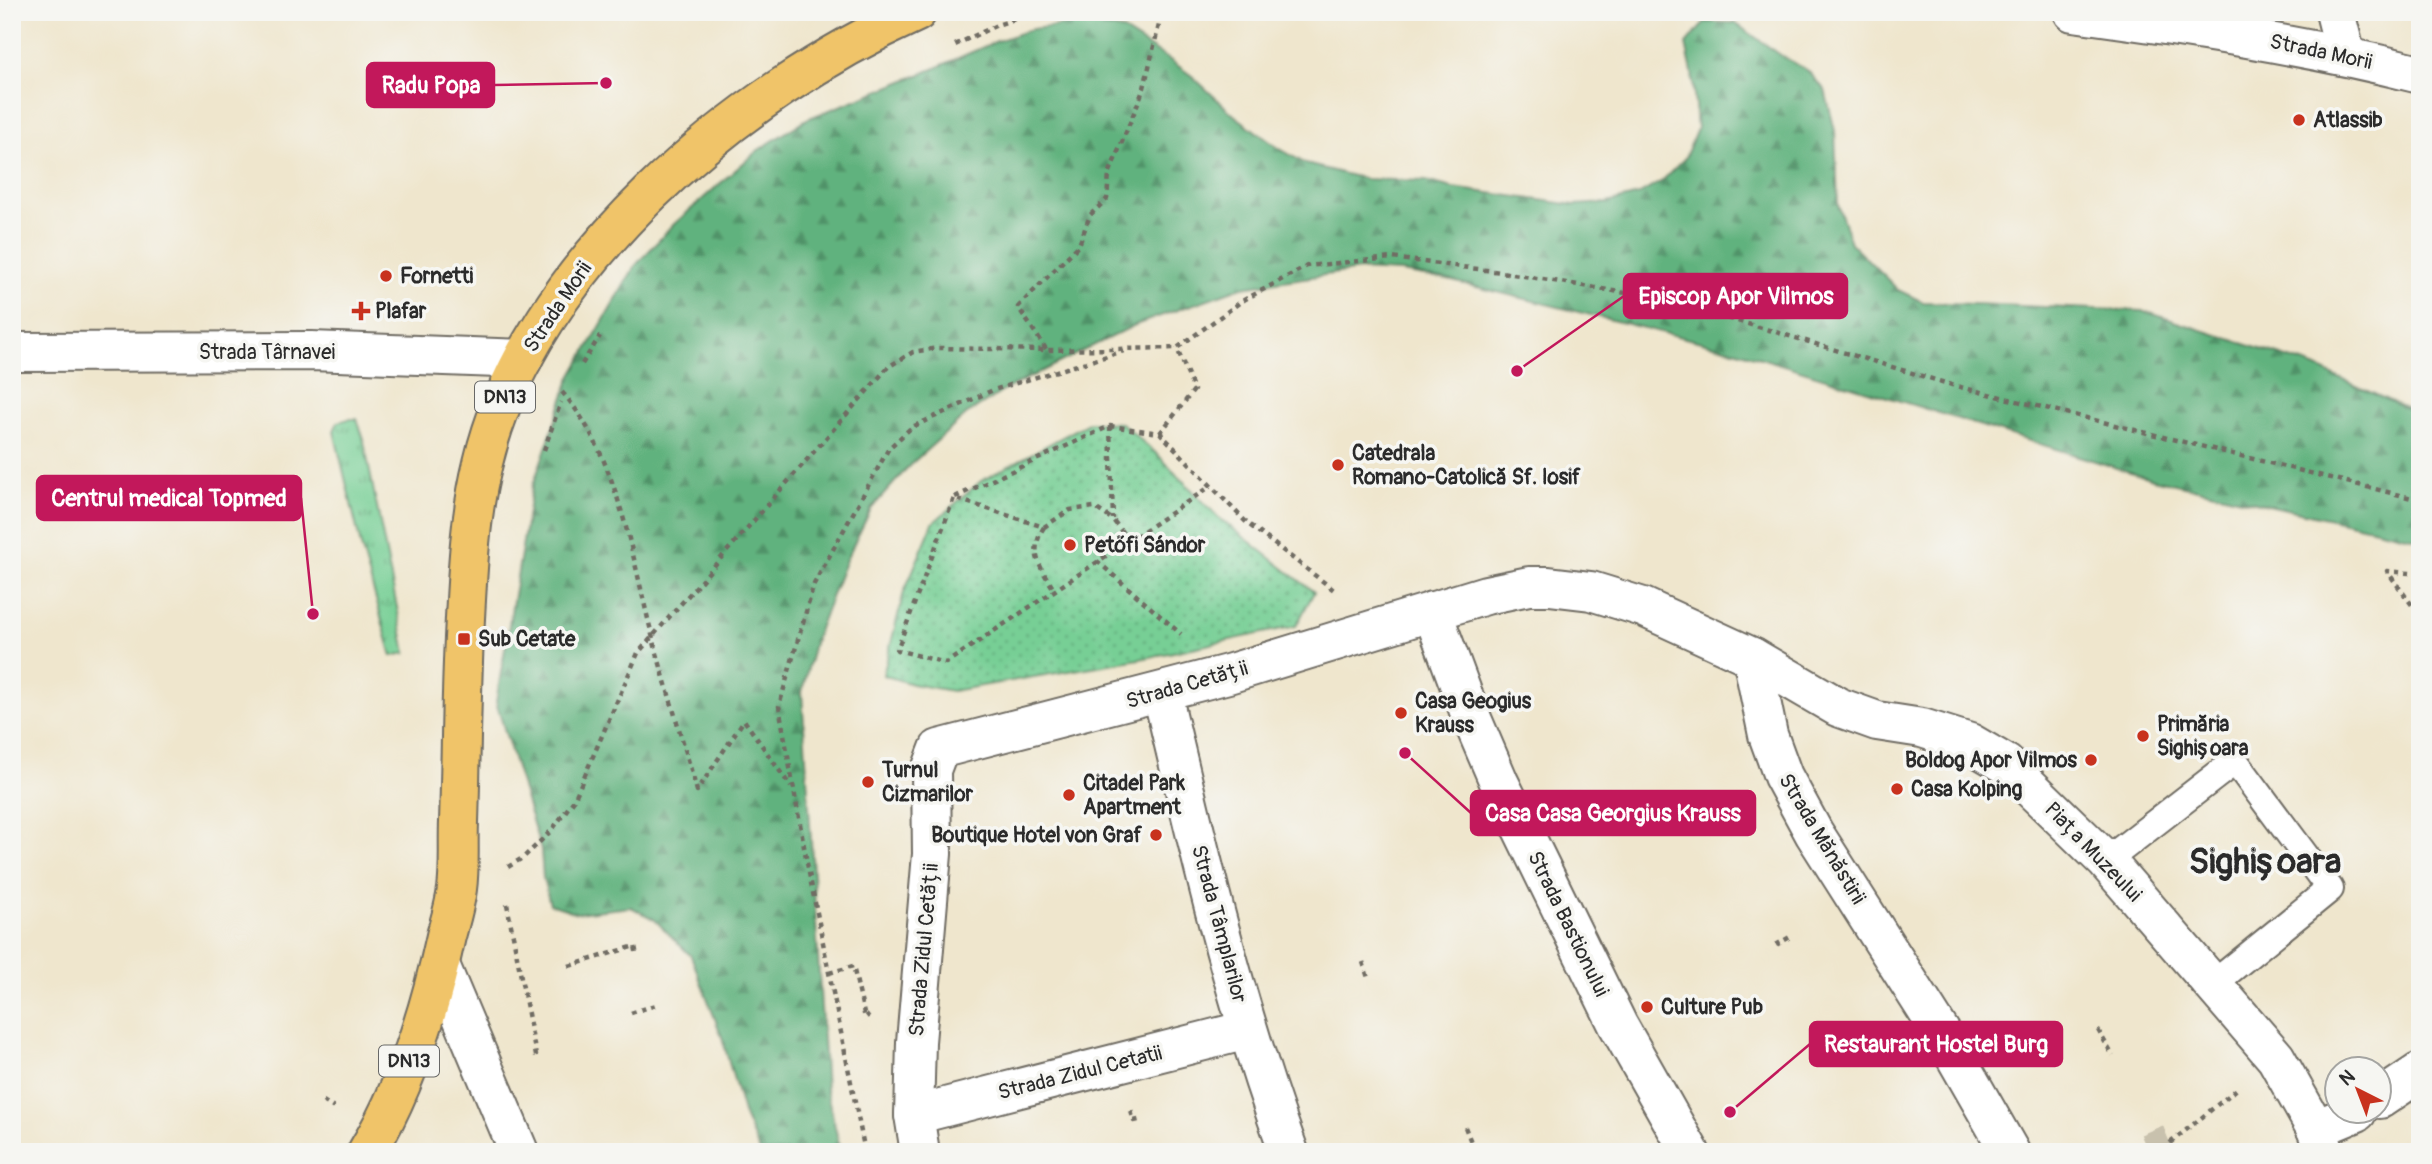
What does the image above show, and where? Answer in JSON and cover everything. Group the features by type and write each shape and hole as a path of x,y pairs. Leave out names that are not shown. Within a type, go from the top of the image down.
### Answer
{"highway":[{"name":"Strada Morii","path":"440,965 457,889 464,639 482,463 500,407 523,359 550,311 581,270 622,223 676,170 737,119 807,70 917,12"},
{"name":"DN13","path":"367,1152 402,1081 423,1027 440,965"}],"street":[{"name":"Strada Morii","path":"2073,12 2218,22 2420,74"},
{"path":"2335,12 2346,55"},
{"name":"Strada Târnavei","path":"12,352 311,351 523,359"},
{"path":"1432,611 1486,594 1529,586 1591,591 1643,607 1752,657"},
{"name":"Strada Cetății","path":"939,750 1162,693 1432,611"},
{"name":"Strada Bastionului","path":"1432,611 1472,719 1510,806 1618,1025 1690,1152"},
{"name":"Piața Muzeului","path":"1752,657 1838,707 1877,721 1922,728 1970,743 2006,764 2106,861 2276,1058 2320,1140 2338,1126"},
{"name":"Strada Mănăstirii","path":"1752,657 1768,734 1783,776 1814,833 1952,1052 2010,1152"},
{"name":"Strada Tâmplarilor","path":"1162,693 1214,914 1247,1030 1289,1152"},
{"name":"Strada Zidul Cetății","path":"920,1152 914,1115 916,1042 932,854 931,770 939,750"},
{"path":"440,965 519,1152"},
{"name":"Strada Zidul Cetatii","path":"914,1115 1247,1030"},
{"path":"2394,1089 2420,1072"},
{"path":"2394,1107 2420,1108"}],"lane":[{"path":"2106,861 2235,761 2330,889 2212,985"}],"path":[{"path":"948,48 997,25 1036,12"},
{"path":"1047,350 1018,307 1079,245 1090,215 1107,199 1108,174 1144,88 1162,12"},
{"path":"457,889 501,872 524,857 552,830 574,800 638,653 888,367 913,352 937,348 1177,348 1242,301 1307,266 1392,258 1501,272 1655,298 1952,385 2420,500"},
{"path":"579,370 601,334"},
{"path":"1160,433 1194,390 1177,348"},
{"path":"865,1152 779,706 814,584 889,447 912,427 993,390 1132,349"},
{"path":"523,359 564,393 584,422 607,466 697,790 744,720 794,790"},
{"path":"542,454 564,393"},
{"path":"1110,426 1113,520"},
{"path":"1211,486 946,663 897,650 954,498 1110,426 1160,433 1247,523 1382,627"},
{"path":"954,498 1044,527"},
{"path":"1055,591 1036,558 1036,541 1044,527 1070,510 1094,507 1113,520 1129,541"},
{"path":"1097,561 1227,674"},
{"path":"2420,574 2387,571 2420,616"},
{"path":"506,899 537,1062"},
{"path":"1776,945 1790,937"},
{"path":"569,966 635,946 637,956"},
{"path":"1363,962 1369,981"},
{"path":"631,1013 659,1004"},
{"path":"2098,1030 2113,1056"},
{"path":"2170,1143 2276,1058"},
{"path":"1465,1127 1475,1152"}],"green space":[{"path":"1089,22 1122,30 1170,60 1192,76 1234,115 1277,147 1306,164 1365,179 1426,181 1453,188 1575,205 1607,203 1638,195 1662,181 1685,158 1697,129 1692,72 1686,44 1705,22 1735,23 1807,70 1825,90 1835,131 1838,205 1851,243 1898,290 1923,302 2144,311 2315,367 2420,415 2420,539 2153,479 1738,351 1448,280 1401,272 1359,270 1242,287 1135,325 1008,388 966,415 910,465 871,509 845,562 815,639 802,692 826,1089 841,1152 760,1152 744,1116 722,1037 691,956 654,919 631,907 577,913 550,904 543,878 541,850 496,702 532,488 570,379 635,266 673,225 757,151 807,119 997,41 1032,29"},
{"path":"357,419 363,437 406,653 392,656 361,546 334,431 338,422"},
{"path":"1090,422 1121,423 1158,455 1218,517 1314,592 1296,626 1145,658 952,691 912,684 883,675 904,592 933,523 981,481"}],"tunnel":[{"path":"2148,1152 2170,1143"}],"place":[{"name":"Radu Popa","path":"606,83"},
{"name":"Atlassib","path":"2299,120"},
{"name":"Fornetti","path":"386,276"},
{"name":"Plafar","path":"361,311"},
{"name":"Episcop Apor Vilmos","path":"1517,371"},
{"name":"Catedrala Romano-Catolică Sf. Iosif","path":"1338,465"},
{"name":"Petőfi Sándor","path":"1070,545"},
{"name":"Centrul medical Topmed","path":"313,614"},
{"name":"Sub Cetate","path":"464,639"},
{"name":"Casa Geogius Krauss","path":"1401,713"},
{"name":"Primăria Sighișoara","path":"2143,736"},
{"name":"Casa Casa Georgius Krauss","path":"1405,753"},
{"name":"Boldog Apor Vilmos","path":"2091,760"},
{"name":"Turnul Cizmarilor","path":"868,782"},
{"name":"Casa Kolping","path":"1897,789"},
{"name":"Citadel Park Apartment","path":"1069,795"},
{"name":"Boutique Hotel von Graf","path":"1156,835"},
{"name":"Culture Pub","path":"1647,1007"},
{"name":"Restaurant Hostel Burg","path":"1730,1112"}],"district":[{"name":"Sighișoara","path":"2265,862"}]}
